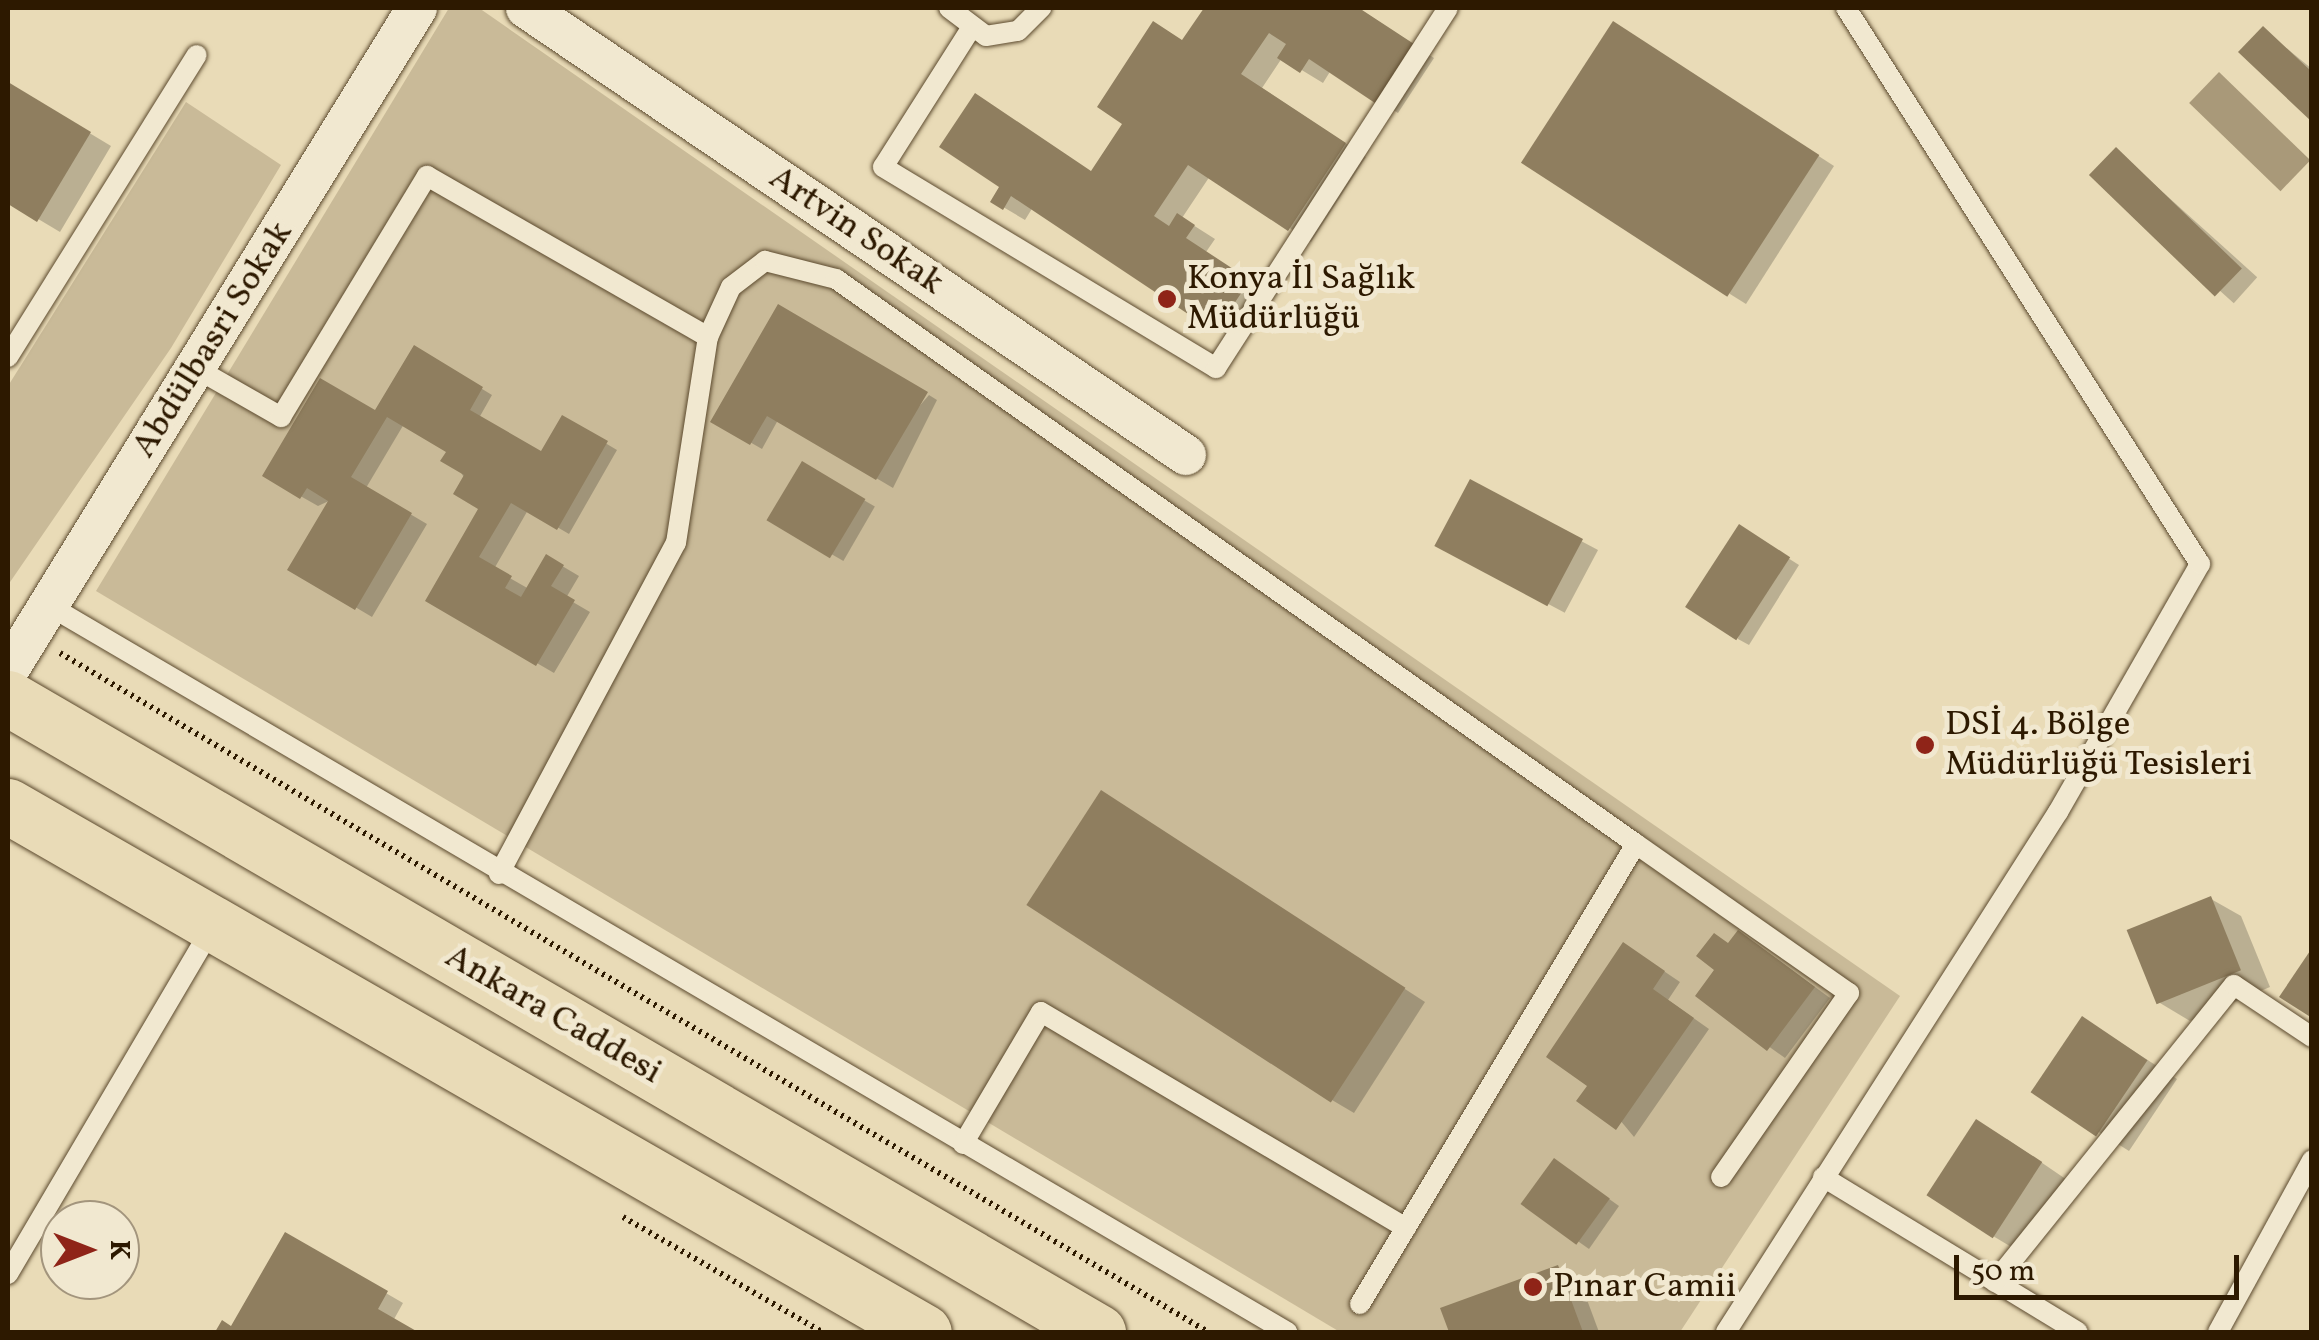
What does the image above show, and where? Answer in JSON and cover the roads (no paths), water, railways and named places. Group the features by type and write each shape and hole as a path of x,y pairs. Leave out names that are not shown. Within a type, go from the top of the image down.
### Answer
{"main road":[{"name":"Ankara Caddesi","path":"8,698 1098,1332"},
{"path":"8,806 924,1332"}],"street":[{"name":"Abdülbasri Sokak","path":"8,671 417,8"},
{"name":"Artvin Sokak","path":"526,8 1186,456"}],"lane":[{"path":"949,8 970,30 1018,31 1041,8"},
{"path":"970,30 884,167 1216,368 1448,8"},
{"path":"1726,1332 2058,812 2200,564 1846,8"},
{"path":"8,357 197,55"},
{"path":"197,368 282,417 426,176 708,338"},
{"path":"500,874 676,543 708,338 746,268 788,261 836,279 1849,992 1721,1177"},
{"path":"39,620 500,874 1288,1332"},
{"path":"1360,1304 1636,844"},
{"path":"8,1274 214,924"},
{"path":"1995,1282 2234,984 2312,1037"},
{"path":"963,1144 1040,1012 1406,1228"},
{"path":"2218,1332 2312,1160"},
{"path":"1822,1177 2078,1332"}],"place":[{"name":"Konya İl Sağlık Müdürlüğü","path":"1167,299"},
{"name":"DSİ 4. Bölge Müdürlüğü Tesisleri","path":"1925,745"},
{"name":"Pınar Camii","path":"1533,1287"}]}
